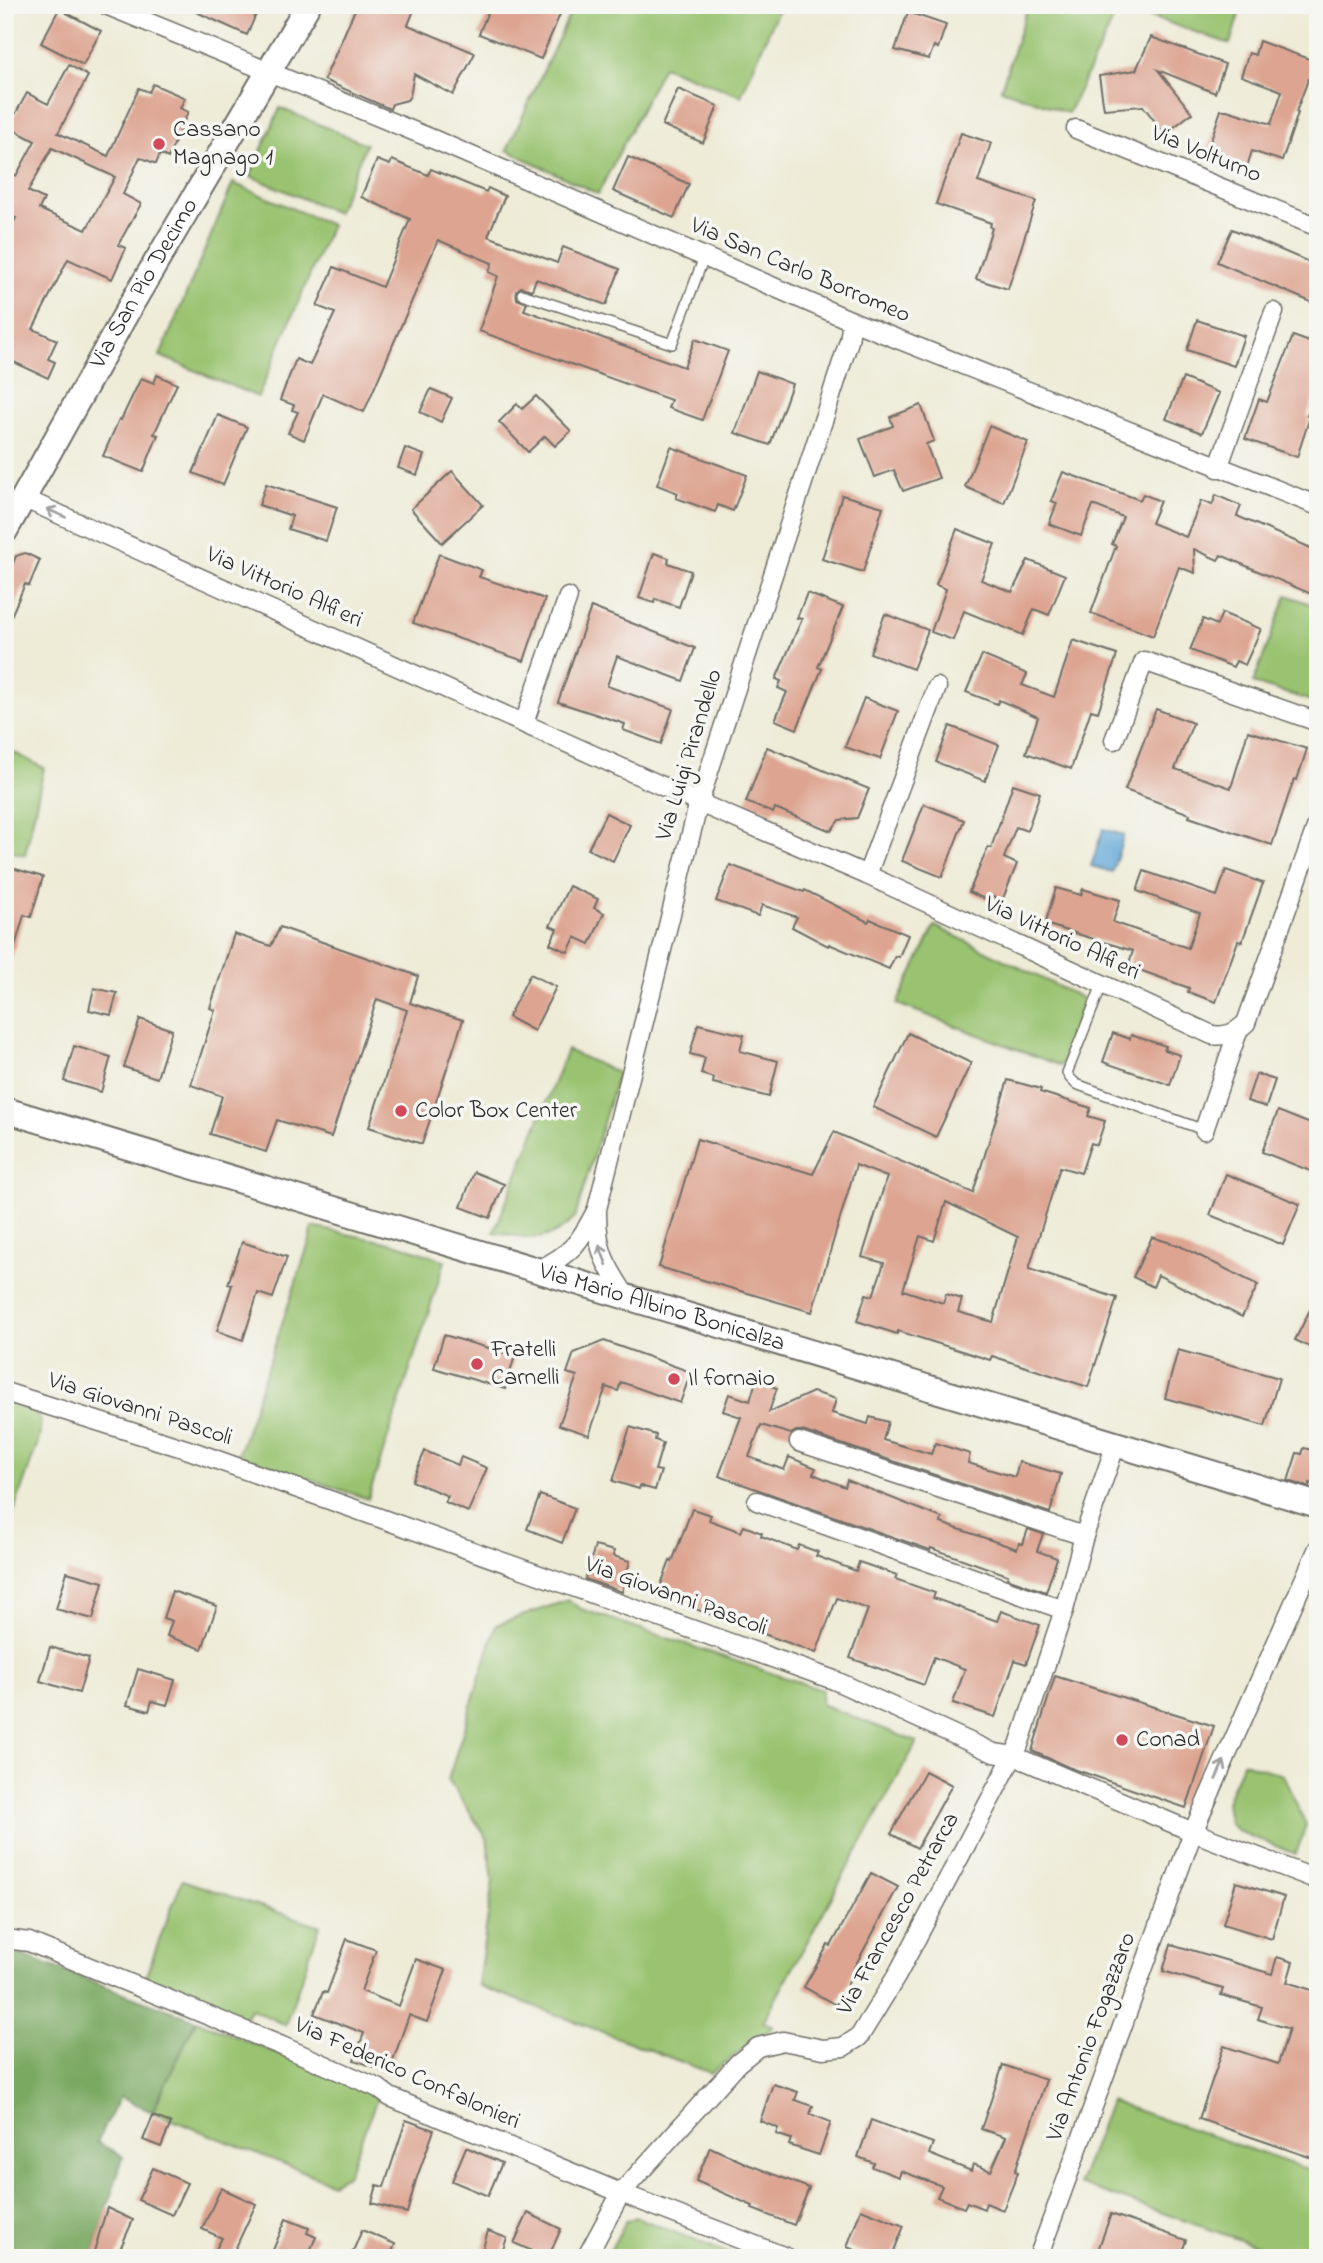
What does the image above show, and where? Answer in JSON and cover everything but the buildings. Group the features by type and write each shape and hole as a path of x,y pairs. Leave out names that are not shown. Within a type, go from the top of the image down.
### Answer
{"main road":[{"name":"Via San Pio Decimo","path":"5,531 132,303 308,5"},
{"name":"Via Mario Albino Bonicalza","path":"5,1110 1318,1505"}],"street":[{"name":"Via San Carlo Borromeo","path":"106,5 435,140 852,321 1318,506"},
{"name":"Via Volturno","path":"1076,130 1318,226"},
{"path":"1218,468 1274,312"},
{"name":"Via Luigi Pirandello","path":"538,1270 572,1250 597,1209 699,802 849,341 852,321"},
{"name":"Via Vittorio Alfieri","path":"23,498 867,875 1212,1035 1224,1037 1238,1031"},
{"path":"524,723 568,597"},
{"path":"1114,740 1144,660 1318,722"},
{"path":"867,875 937,687"},
{"path":"1204,1130 1238,1031 1246,1023 1312,858 1318,822"},
{"name":"Via Luigi Pirandello","path":"597,1209 597,1237 602,1257 626,1296"},
{"name":"Via Giovanni Pascoli","path":"5,1392 192,1451 834,1680 994,1753 1014,1756 1193,1832 1318,1880"},
{"path":"799,1442 1084,1536"},
{"name":"Via Francesco Petrarca","path":"586,2258 621,2193 738,2063 758,2047 783,2040 823,2049 843,2047 859,2037 896,1977 1014,1756 1064,1610 1084,1536 1116,1444"},
{"path":"757,1501 1064,1610"},
{"name":"Via Antonio Fogazzaro","path":"1038,2258 1193,1832 1317,1547"},
{"name":"Via Federico Confalonieri","path":"5,1939 29,1942 282,2046 378,2088 390,2097 621,2193 788,2258"}],"lane":[{"path":"522,294 672,344 704,257"},
{"path":"1102,985 1068,1073 1070,1078 1076,1084 1204,1130"}],"green space":[{"path":"574,5 771,5 779,8 741,96 663,66 598,194 507,150"},
{"path":"1028,5 1242,5 1230,44 1120,6 1068,113 1001,89"},
{"path":"280,108 366,144 337,213 250,176"},
{"path":"233,183 331,225 258,397 160,356"},
{"path":"1287,595 1318,607 1318,703 1253,683"},
{"path":"5,748 44,768 25,855 5,850"},
{"path":"935,926 1084,999 1061,1066 897,1004"},
{"path":"567,1050 618,1073 575,1218 555,1233 538,1238 494,1232"},
{"path":"312,1227 401,1245 445,1261 368,1499 238,1455 311,1237"},
{"path":"5,1401 30,1408 41,1420 39,1439 6,1534"},
{"path":"568,1600 581,1609 822,1690 821,1704 917,1742 763,2022 774,2026 711,2073 478,1985 493,1880 487,1838 448,1780 496,1625"},
{"path":"1243,1762 1283,1775 1306,1825 1296,1854 1237,1831 1229,1822 1226,1802"},
{"path":"182,1880 320,1926 285,2025 250,2008 245,2020 145,1978"},
{"path":"5,1949 196,2020 152,2112 120,2097 97,2142 123,2157 92,2258 5,2258"},
{"path":"196,2020 378,2096 347,2175 332,2183 152,2112"},
{"path":"1110,2101 1318,2173 1318,2249 1315,2258 1292,2258 1079,2184"},
{"path":"636,2217 740,2258 606,2258 626,2221"}],"water":[{"path":"1103,829 1124,835 1112,872 1091,866"}],"place":[{"name":"Cassano Magnago 1","path":"159,144"},
{"name":"Color Box Center","path":"401,1111"},
{"name":"Fratelli Carnelli","path":"477,1364"},
{"name":"Il fornaio","path":"674,1379"},
{"name":"Conad","path":"1122,1740"}]}
